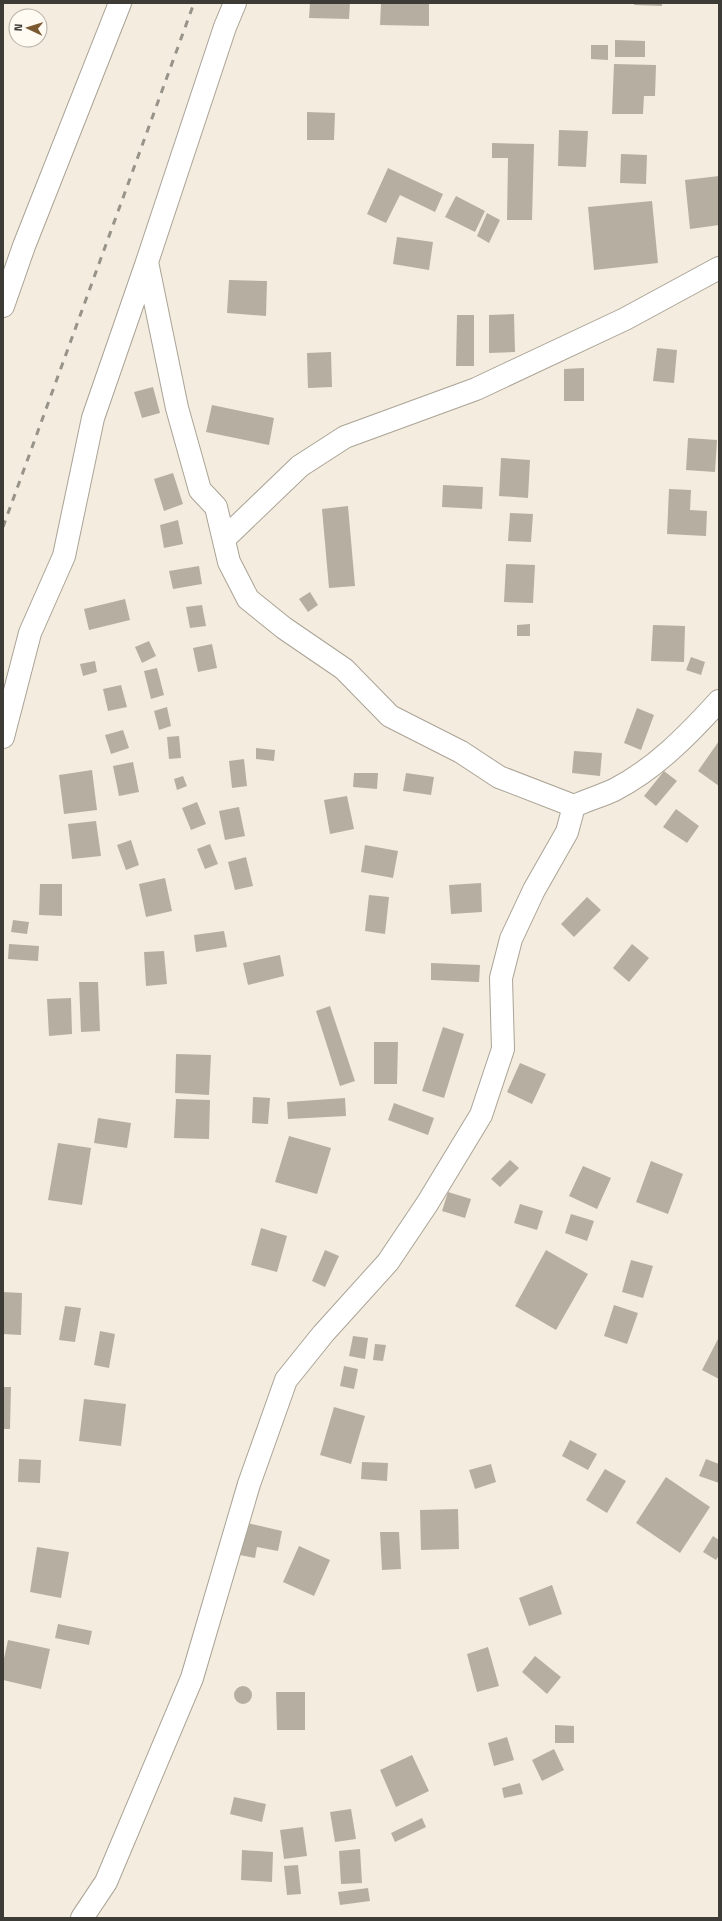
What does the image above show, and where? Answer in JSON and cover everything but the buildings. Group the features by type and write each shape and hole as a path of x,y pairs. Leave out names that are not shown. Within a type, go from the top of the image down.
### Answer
{"street":[{"path":"3,306 27,238 120,3"},
{"path":"3,737 30,633 64,556 93,418 147,262 225,27 235,3"},
{"path":"147,262 178,408 200,490 216,507 229,562 248,599 284,628 344,669 390,716 461,752 499,777 574,806 613,790 642,774 684,739 719,701"},
{"path":"224,539 300,466 345,436 476,389 626,319 719,268"},
{"path":"82,1918 106,1882 192,1678 249,1484 286,1380 323,1334 388,1262 428,1204 481,1115 503,1049 501,978 512,939 534,890 567,832 574,806"}],"railway":[{"path":"3,527 194,3"}]}
